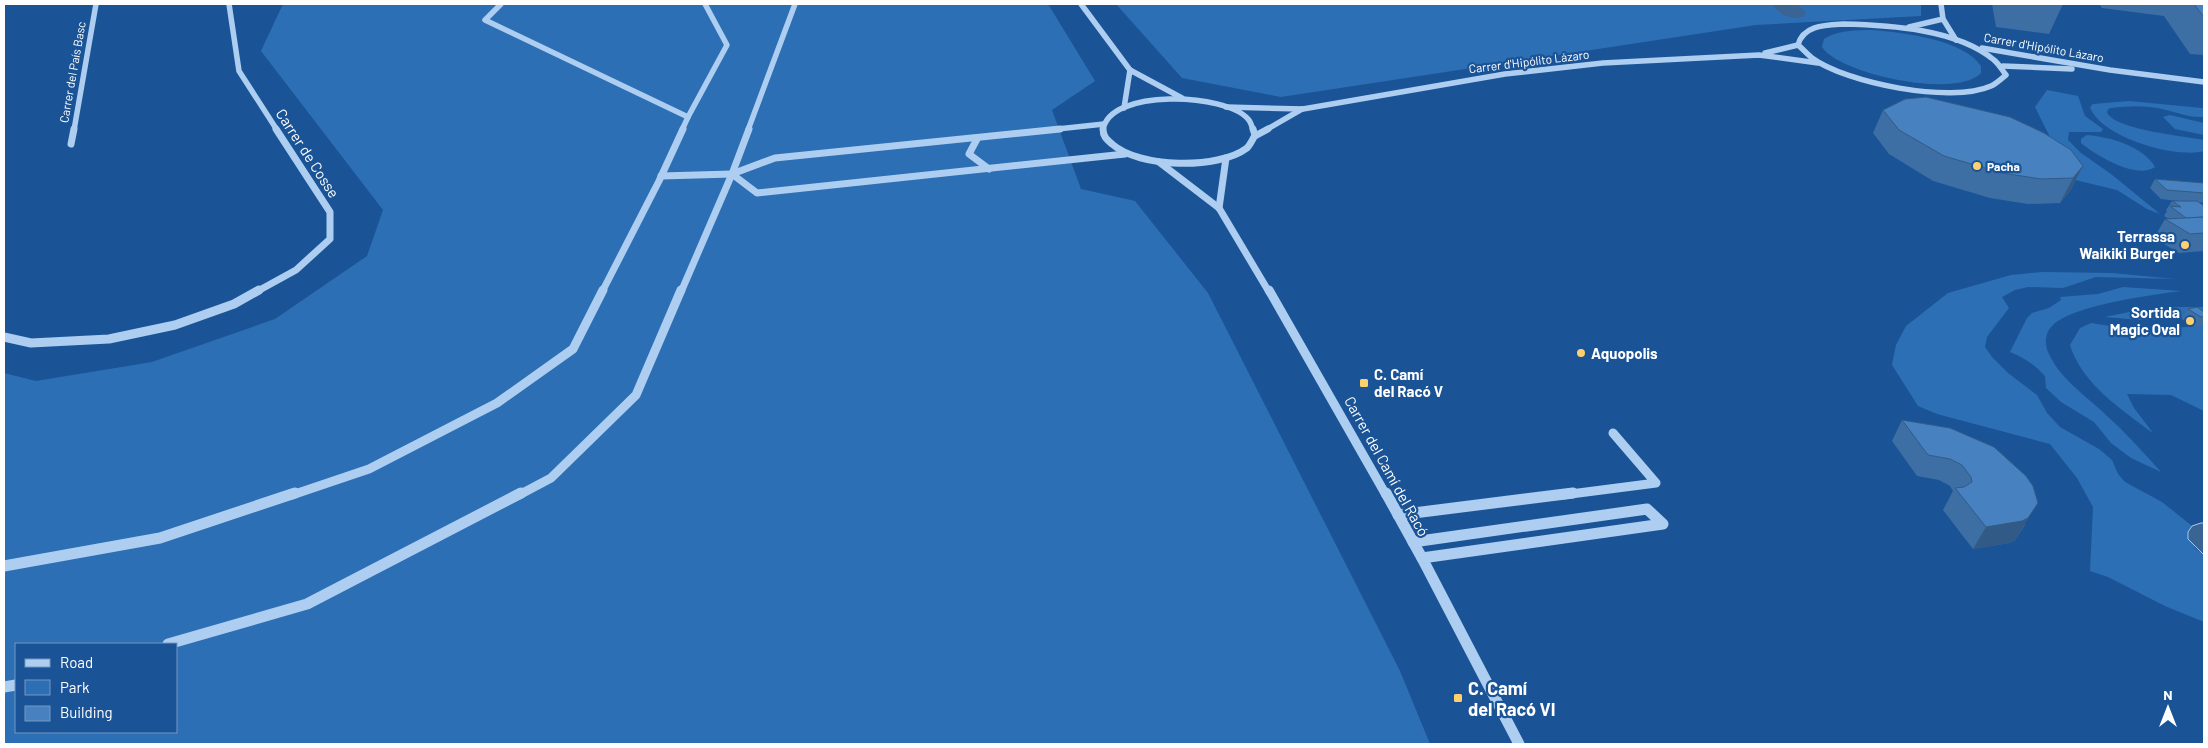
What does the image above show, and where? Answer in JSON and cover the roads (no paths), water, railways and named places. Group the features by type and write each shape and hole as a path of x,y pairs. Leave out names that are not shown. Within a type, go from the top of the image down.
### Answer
{"street":[{"name":"Carrer del País Basc","path":"70,144 96,4"},
{"name":"Carrer de Cosse","path":"4,337 31,343 109,339 175,325 242,300 296,270 330,240 330,212 239,71 229,4"},
{"path":"501,4 485,20 688,117"},
{"path":"4,566 160,538 369,469 497,403 573,349 661,176 688,117 727,45 705,4"},
{"path":"171,643 307,604 551,478 636,395 732,174 795,4"},
{"path":"1081,4 1130,70 1185,99"},
{"path":"1941,4 1943,19 1956,40"},
{"path":"1905,28 1943,19"},
{"path":"1862,24 1905,28 1956,40 1986,53 2003,66 2006,75 2001,82 1990,88 1970,92 1946,92 1889,86 1862,80 1818,63 1802,51 1798,45 1798,38 1803,33 1826,25 1862,24"},
{"name":"Carrer d'Hipólito Lázaro","path":"1759,55 1798,45"},
{"name":"Carrer d'Hipólito Lázaro","path":"1974,47 2110,70 2204,82"},
{"name":"Carrer d'Hipólito Lázaro","path":"1226,107 1303,109 1504,74 1681,57 1759,55 1818,63"},
{"name":"Carrer d'Hipólito Lázaro","path":"2003,66 2110,70"},
{"path":"1124,108 1130,70"},
{"path":"1125,154 1104,137 1104,124 1107,118 1124,108 1152,101 1185,99 1226,107 1249,120 1254,128 1255,136"},
{"name":"Carrer d'Hipólito Lázaro","path":"1159,162 1194,164 1226,158 1246,148 1255,136 1303,109"},
{"path":"661,176 732,174 775,158 977,139 1104,124"},
{"path":"977,139 969,154 989,169"},
{"path":"732,174 757,193 1125,154 1159,162"},
{"path":"1218,208 1226,158"},
{"name":"Carrer del Camí del Racó","path":"1159,162 1218,208 1307,354 1398,515 1519,744"},
{"path":"1398,515 1656,483 1614,432"},
{"path":"1413,542 1647,509 1663,524 1422,558"}],"waterway":[{"path":"1783,4 1795,12"}],"place":[{"name":"Pacha","path":"1977,166"},
{"name":"Terrassa Waikiki Burger","path":"2185,245"},
{"name":"Sortida Magic Oval","path":"2190,321"},
{"name":"Aquopolis","path":"1581,353"},
{"name":"C. Camí del Racó V","path":"1364,383"},
{"name":"C. Camí del Racó VI","path":"1458,698"}]}
